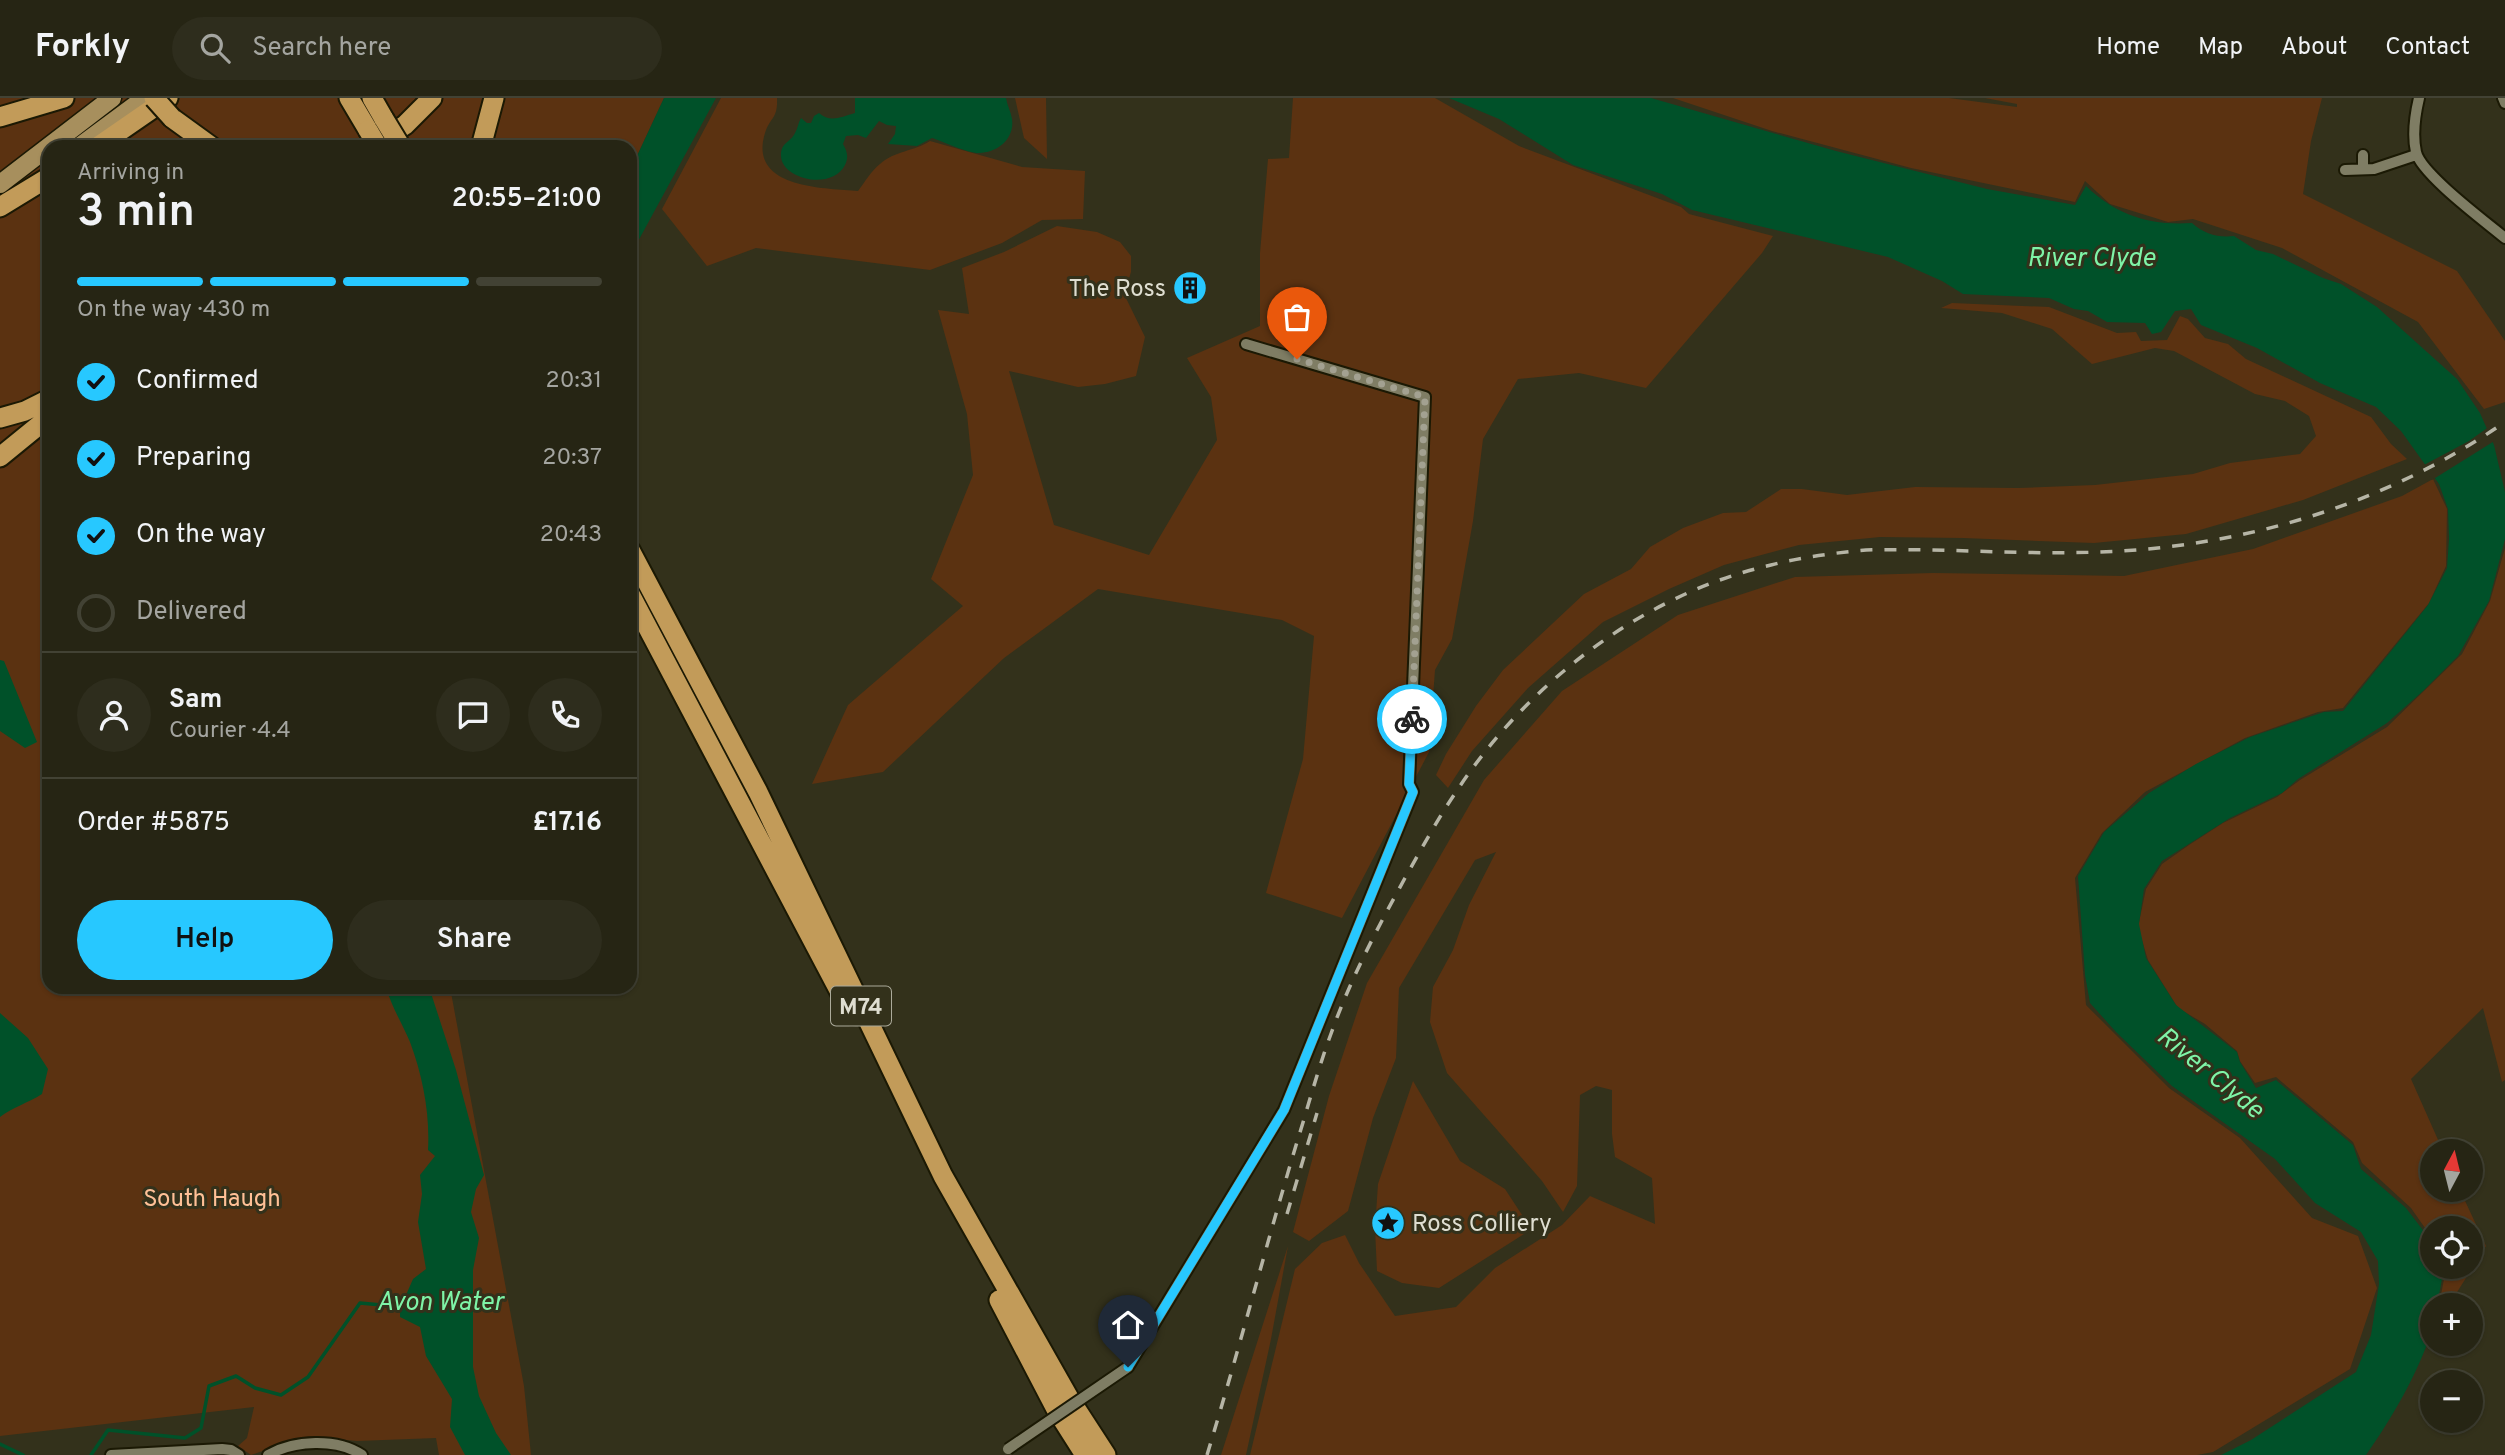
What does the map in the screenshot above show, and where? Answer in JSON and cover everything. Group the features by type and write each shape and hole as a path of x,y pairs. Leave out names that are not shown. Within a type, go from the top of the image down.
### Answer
{"highway":[{"path":"0,117 64,98"},
{"path":"154,98 172,118 201,140"},
{"path":"107,140 168,98"},
{"path":"349,98 375,136"},
{"path":"372,98 375,136"},
{"path":"375,136 405,125 432,98"},
{"path":"483,140 494,98"},
{"path":"0,206 42,181"},
{"path":"0,418 42,402"},
{"path":"0,457 42,423"},
{"name":"M74","path":"637,563 758,792 943,1176 1069,1398 1106,1455"},
{"name":"M74","path":"637,609 1051,1399 1085,1455"}],"main road":[{"path":"57,140 112,98"},
{"path":"88,140 145,98"},
{"path":"0,184 42,152"},
{"path":"0,206 42,174"}],"street":[{"path":"2419,98 2414,128 2416,155 2436,179 2505,238"},
{"path":"2502,98 2505,103"},
{"path":"2363,155 2364,170"},
{"path":"2345,170 2374,169 2416,155"},
{"path":"1004,1452 1128,1367 1284,1110 1413,792 1409,784 1425,397 1246,344"},
{"path":"268,1455 279,1449 306,1444 332,1444 362,1455"},
{"path":"111,1455 222,1449 239,1455"}],"green space":[{"name":"South Haugh","path":"0,98 664,98 637,156 637,140 42,140 42,994 451,994 524,1386 531,1455 439,1455 436,1438 357,1441 317,1437 288,1442 251,1455 238,1446 247,1438 254,1407 0,1436"},
{"path":"721,98 777,98 775,114 765,133 763,151 767,165 777,175 792,182 858,191 874,170 886,160 930,141 1022,167 1085,171 1083,219 1042,220 1002,243 930,270 756,248 707,266 662,209"},
{"path":"1015,98 1046,98 1047,159 1024,138"},
{"path":"1293,98 1435,98 1519,146 1681,207 1689,214 1773,236 1762,253 1646,388 1579,373 1518,379 1483,439 1473,521 1452,639 1435,670 1429,752 1342,918 1266,893 1303,759 1314,636 1282,620 1098,589 1004,658 883,772 812,784 848,705 963,606 931,579 973,475 967,414 938,310 969,314 962,268 1004,252 1057,226 1097,232 1120,242 1131,256 1131,272 1124,294 1145,337 1136,376 1078,387 1009,371 1054,525 1149,555 1217,440 1211,397 1187,358 1260,326 1260,253 1268,159 1289,158"},
{"path":"1673,98 1949,98 2017,107 2017,104 1985,98 2322,98 2311,141 2303,194 2457,271 2505,341 2505,402 2484,409 2418,322 2282,248 2193,219 2168,222 2110,204 2085,181 2075,202 1911,168 1772,131"},
{"path":"1952,303 2049,307 2117,333 2136,332 2141,341 2167,340 2180,316 2188,319 2205,338 2228,344 2246,359 2371,417 2391,444 2407,459 2303,500 2186,534 2094,543 1880,537 1799,545 1724,565 1603,622 1528,688 1472,751 1448,788 1436,775 1476,706 1503,670 1584,594 1631,569 1650,547 1683,528 1723,513 1746,512 1781,489 1847,495 1915,487 2018,488 2095,485 2193,474 2230,463 2300,454 2316,436 2309,416 2285,401 2255,394 2174,351 2155,348 2092,364 2052,329 2002,313 1941,308"},
{"path":"2433,479 2447,509 2446,566 2429,603 2343,708 2318,712 2245,738 2145,792 2102,833 2075,878 2086,1005 2169,1088 2240,1138 2312,1218 2358,1236 2377,1288 2350,1369 2213,1452 2197,1455 1250,1455 1295,1269 1322,1243 1345,1235 1359,1263 1395,1316 1456,1307 1495,1268 1562,1225 1590,1196 1655,1224 1652,1178 1615,1157 1612,1090 1596,1086 1580,1095 1577,1186 1563,1212 1542,1181 1447,1073 1430,1022 1433,987 1453,950 1469,905 1496,852 1475,860 1399,988 1396,1058 1373,1118 1348,1211 1309,1241 1293,1232 1329,1096 1367,983 1484,780 1562,691 1678,615 1795,577 1933,573 2124,576 2253,549 2402,496"},
{"path":"2505,548 2505,1080 2502,1082 2483,1008 2411,1079 2438,1139 2420,1139 2420,1202 2466,1202 2472,1216 2420,1216 2420,1221 2411,1208 2362,1163 2353,1142 2276,1077 2255,1083 2240,1061 2237,1051 2205,1024 2178,1008 2148,960 2138,927 2146,889 2162,864 2223,823 2277,797 2387,727 2462,654 2490,601"},
{"path":"1413,1081 1460,1161 1505,1189 1526,1221 1527,1232 1439,1288 1402,1283 1377,1271 1375,1229 1378,1184"},
{"path":"1288,1246 1246,1455 1221,1455"},
{"path":"2444,1279 2465,1279 2457,1293 2441,1293"}],"water":[{"path":"664,98 716,98 637,243 637,156"},
{"path":"855,98 1006,98 1011,116 1011,133 998,148 974,153 932,138 917,146 888,144 895,134 896,126 879,121 866,138 858,135 846,136 843,144 847,159 845,165 829,178 807,179 789,170 783,163 781,151 795,133 801,118 811,123 819,113 832,118 855,113"},
{"name":"River Clyde","path":"1449,98 1651,98 1836,151 1987,189 2075,205 2086,186 2109,204 2135,216 2162,223 2192,223 2212,234 2234,236 2256,250 2273,254 2341,284 2377,307 2457,379 2480,413 2494,445 2505,492 2505,539 2489,601 2458,656 2387,723 2298,779 2282,793 2230,818 2162,861 2144,889 2139,924 2146,958 2176,1005 2237,1052 2256,1088 2276,1080 2353,1145 2361,1169 2406,1208 2420,1226 2420,1279 2442,1279 2439,1293 2420,1293 2422,1356 2403,1396 2366,1455 2221,1455 2251,1440 2356,1372 2371,1335 2379,1284 2378,1261 2361,1232 2315,1203 2275,1159 2172,1086 2090,1003 2085,975 2078,876 2104,832 2149,793 2196,764 2250,737 2324,712 2343,711 2428,605 2447,568 2448,509 2439,484 2401,431 2376,407 2320,383 2257,348 2201,325 2191,309 2175,311 2161,332 2152,334 2145,323 2107,322 2088,311 2074,309 2049,298 1963,294 1942,281 1888,257 1692,210 1662,194 1573,165 1499,119"},
{"path":"0,660 4,661 37,742 25,748 0,731"},
{"name":"Avon Water","path":"389,994 431,994 456,1070 484,1175 476,1189 471,1212 479,1238 473,1270 473,1367 479,1396 496,1433 511,1455 465,1455 450,1427 452,1399 426,1356 420,1327 400,1317 400,1301 406,1295 413,1279 426,1269 418,1222 422,1194 420,1175 435,1156 428,1150 427,1109 419,1069"},
{"path":"0,1013 28,1038 48,1069 42,1094 0,1117"}],"pier":[{"path":"2490,426 2496,440 2432,480 2422,466 2469,441"}],"waterway":[{"path":"91,1455 108,1430 185,1438 201,1428 209,1386 236,1376 255,1388 281,1395 308,1377 360,1303 403,1307"},
{"path":"0,1444 23,1455"}],"railway":[{"path":"1207,1455 1320,1067 1339,1011 1366,953 1437,822 1487,750 1519,713 1593,648 1635,620 1678,597 1724,579 1806,558 1866,550 2100,552 2208,541 2260,530 2363,498 2459,451 2505,422"},
{"path":"1287,1214 1317,1113"}],"way so far":[{"path":"1297,359 1425,397 1412,719"}],"place":[{"name":"The Ross","path":"1190,288"},
{"name":"Ross Colliery","path":"1388,1223"}],"route":[{"path":"1128,1367 1284,1110 1413,792 1409,784 1412,719"}]}
